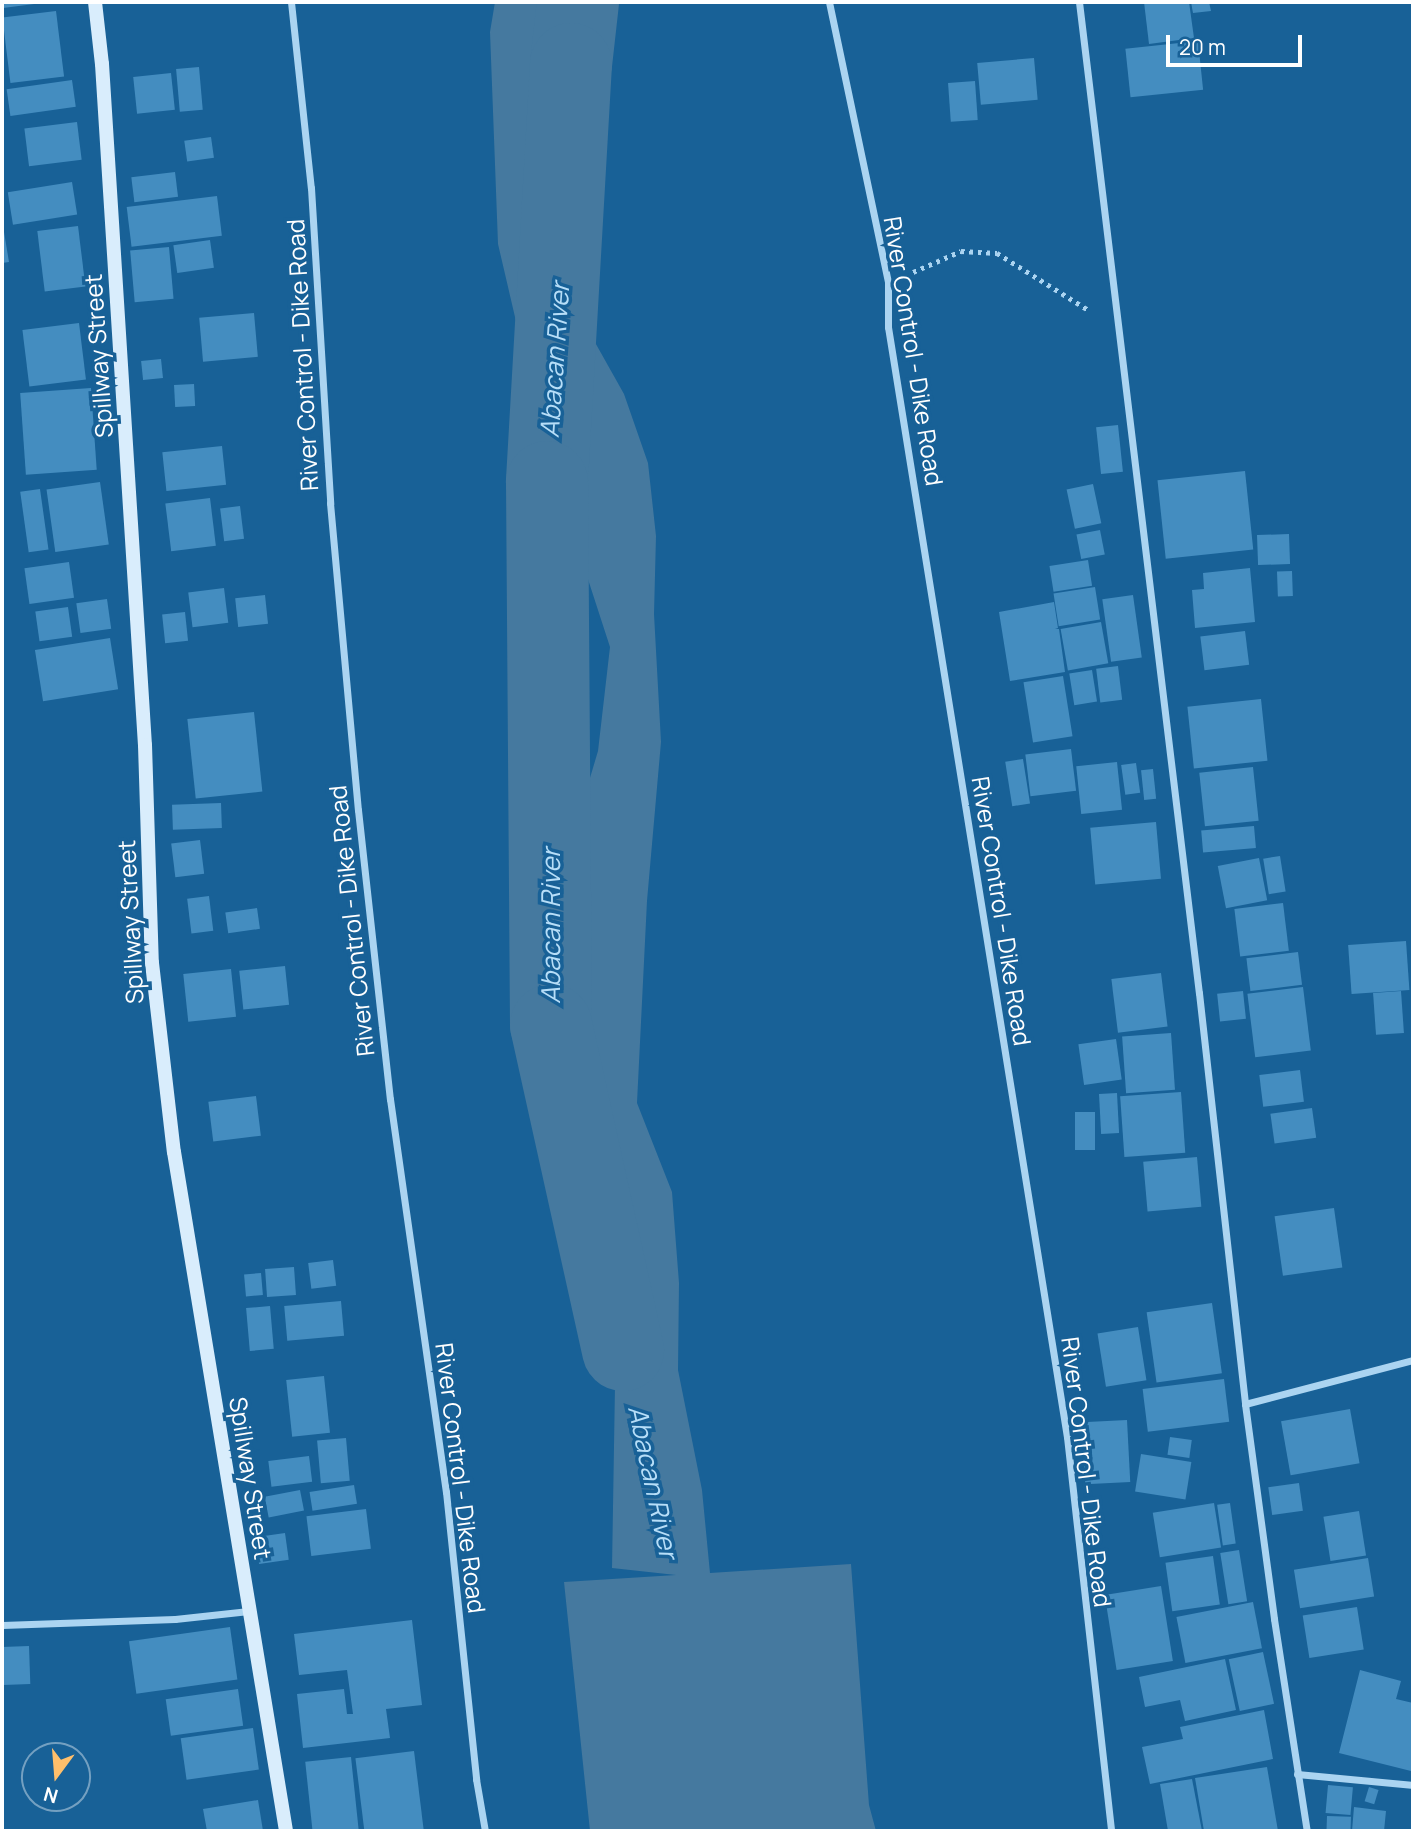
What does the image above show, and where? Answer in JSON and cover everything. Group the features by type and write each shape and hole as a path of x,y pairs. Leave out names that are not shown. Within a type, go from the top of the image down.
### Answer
{"street":[{"name":"Spillway Street","path":"95,2 102,64 145,745 152,962 174,1152 286,1831"},
{"name":"River Control - Dike Road","path":"291,2 311,188 330,503 358,810 390,1099 446,1492 476,1779 485,1831"},
{"name":"River Control - Dike Road","path":"829,2 888,282 888,327 1066,1437 1111,1831"},
{"path":"1079,2 1198,979 1245,1404 1307,1831"},
{"path":"1245,1404 1413,1360"},
{"path":"2,1625 175,1619 249,1611"},
{"path":"1297,1774 1413,1785"}],"path":[{"path":"888,282 961,251 997,253 1103,320 1119,341"}],"water":[{"path":"495,2 584,2 551,118 541,192 569,254 583,321 624,394 648,463 656,536 654,614 661,742 647,901 637,1103 672,1192 679,1283 678,1370 702,1490 710,1573 851,1564 869,1805 876,1831 590,1831 564,1582 676,1575 612,1568 615,1385 596,1272 602,1186 578,1064 583,966 575,919 576,825 598,751 610,647 546,450 498,244 490,32"}],"building":[{"path":"2,2 42,2 42,3 3,8"},
{"path":"1144,2 1189,2 1194,38 1149,44"},
{"path":"1191,2 1209,2 1211,11 1193,13"},
{"path":"56,11 64,77 10,83 2,18"},
{"path":"1198,41 1203,90 1131,97 1125,49"},
{"path":"1034,58 1038,100 981,105 977,63"},
{"path":"199,67 203,110 180,112 176,69"},
{"path":"171,73 175,110 137,114 133,77"},
{"path":"72,80 76,107 10,116 7,89"},
{"path":"975,81 978,120 951,122 948,83"},
{"path":"77,122 82,160 29,166 24,128"},
{"path":"211,137 214,158 187,162 184,141"},
{"path":"175,172 178,197 134,202 131,177"},
{"path":"72,182 77,215 13,225 8,192"},
{"path":"217,196 222,236 132,247 127,207"},
{"path":"2,220 9,262 2,263"},
{"path":"78,226 85,287 45,292 37,231"},
{"path":"210,240 214,268 177,273 173,245"},
{"path":"169,247 174,299 135,302 130,250"},
{"path":"254,313 258,357 203,362 199,318"},
{"path":"79,323 86,380 29,387 22,330"},
{"path":"161,359 163,378 143,380 141,361"},
{"path":"194,384 195,406 175,407 174,385"},
{"path":"91,388 97,470 26,475 20,393"},
{"path":"1118,425 1123,472 1101,474 1096,427"},
{"path":"222,446 226,485 166,491 162,452"},
{"path":"1245,471 1253,550 1166,559 1157,480"},
{"path":"100,482 109,544 55,552 47,490"},
{"path":"1093,484 1101,523 1075,529 1067,490"},
{"path":"40,489 48,549 29,552 20,492"},
{"path":"210,498 216,546 171,551 165,503"},
{"path":"240,506 244,539 224,541 220,508"},
{"path":"1100,530 1105,555 1081,559 1076,535"},
{"path":"1289,534 1290,564 1258,565 1257,535"},
{"path":"1088,560 1092,586 1054,592 1049,566"},
{"path":"69,562 74,598 29,604 24,568"},
{"path":"1250,568 1255,622 1195,628 1192,590 1204,589 1203,573"},
{"path":"1292,571 1293,596 1278,597 1277,572"},
{"path":"1095,587 1100,620 1059,626 1054,594"},
{"path":"224,588 228,623 193,627 188,592"},
{"path":"265,595 268,624 238,627 235,598"},
{"path":"1133,595 1142,657 1111,662 1102,599"},
{"path":"107,599 111,629 80,633 76,603"},
{"path":"1054,602 1058,628 1055,629 1059,629 1065,672 1010,681 999,612"},
{"path":"68,607 72,637 39,641 35,612"},
{"path":"185,612 188,641 165,643 162,614"},
{"path":"1101,622 1108,663 1068,670 1061,629"},
{"path":"1245,631 1249,665 1204,670 1200,636"},
{"path":"110,638 118,689 43,701 35,650"},
{"path":"1118,666 1122,700 1100,702 1096,669"},
{"path":"1092,670 1097,702 1074,705 1069,674"},
{"path":"1063,676 1073,736 1033,743 1023,682"},
{"path":"1261,699 1267,761 1194,768 1187,707"},
{"path":"254,712 262,792 196,799 187,719"},
{"path":"1071,749 1076,791 1030,796 1025,755"},
{"path":"1023,759 1030,803 1012,806 1005,762"},
{"path":"1117,762 1122,810 1081,814 1076,766"},
{"path":"1136,763 1140,793 1125,795 1121,765"},
{"path":"1253,767 1259,821 1205,826 1199,773"},
{"path":"1153,769 1156,799 1144,800 1141,770"},
{"path":"221,803 222,828 173,830 172,805"},
{"path":"1156,822 1161,879 1095,885 1090,828"},
{"path":"1254,826 1256,848 1203,853 1201,831"},
{"path":"200,840 204,874 175,877 171,844"},
{"path":"1280,856 1286,892 1269,894 1263,859"},
{"path":"1259,858 1267,900 1226,908 1218,866"},
{"path":"209,896 213,931 191,933 187,899"},
{"path":"1283,903 1289,951 1240,957 1234,909"},
{"path":"257,908 260,929 228,933 225,912"},
{"path":"1406,941 1409,990 1352,994 1348,945"},
{"path":"1298,952 1302,985 1250,991 1246,958"},
{"path":"285,966 289,1005 243,1010 239,971"},
{"path":"231,969 236,1017 188,1022 183,974"},
{"path":"1161,973 1168,1027 1118,1033 1111,979"},
{"path":"1303,987 1311,1051 1255,1057 1247,994"},
{"path":"1243,991 1246,1019 1220,1022 1217,994"},
{"path":"1401,991 1404,1033 1376,1035 1373,993"},
{"path":"1171,1033 1175,1090 1126,1093 1122,1036"},
{"path":"1116,1039 1122,1080 1084,1085 1078,1044"},
{"path":"1300,1070 1304,1102 1263,1107 1259,1075"},
{"path":"1181,1092 1185,1153 1124,1157 1120,1096"},
{"path":"1117,1093 1119,1133 1101,1134 1099,1094"},
{"path":"256,1096 261,1136 213,1142 208,1102"},
{"path":"1312,1108 1316,1138 1275,1144 1270,1114"},
{"path":"1075,1112 1095,1112 1095,1150 1075,1150"},
{"path":"1197,1157 1201,1207 1148,1212 1143,1162"},
{"path":"1334,1208 1342,1267 1283,1276 1275,1216"},
{"path":"333,1260 336,1286 311,1289 308,1263"},
{"path":"294,1267 296,1295 267,1297 265,1269"},
{"path":"261,1273 263,1295 246,1296 244,1274"},
{"path":"341,1301 344,1336 287,1341 284,1306"},
{"path":"1212,1303 1222,1373 1157,1382 1147,1312"},
{"path":"270,1306 274,1349 250,1351 246,1308"},
{"path":"1138,1327 1146,1380 1106,1387 1098,1333"},
{"path":"324,1376 330,1433 292,1437 286,1380"},
{"path":"1224,1379 1229,1422 1148,1432 1143,1389"},
{"path":"1350,1409 1360,1463 1291,1475 1281,1421"},
{"path":"1127,1420 1130,1482 1085,1484 1082,1422"},
{"path":"1170,1437 1192,1440 1189,1458 1167,1455"},
{"path":"346,1438 350,1481 321,1483 317,1441"},
{"path":"1141,1454 1191,1462 1185,1500 1135,1492"},
{"path":"309,1456 312,1482 271,1487 268,1461"},
{"path":"1299,1483 1303,1511 1272,1515 1268,1487"},
{"path":"354,1485 357,1504 313,1511 310,1492"},
{"path":"300,1490 304,1511 269,1517 265,1497"},
{"path":"1214,1503 1221,1547 1160,1557 1153,1513"},
{"path":"1230,1503 1236,1544 1223,1545 1217,1505"},
{"path":"366,1509 371,1549 311,1556 306,1516"},
{"path":"1359,1511 1366,1555 1330,1561 1323,1517"},
{"path":"285,1533 289,1560 259,1564 255,1537"},
{"path":"1239,1550 1247,1601 1228,1604 1220,1553"},
{"path":"1213,1556 1220,1605 1172,1611 1165,1563"},
{"path":"1368,1558 1374,1597 1300,1608 1294,1570"},
{"path":"1161,1586 1173,1661 1117,1670 1105,1595"},
{"path":"1253,1602 1262,1648 1185,1663 1176,1617"},
{"path":"1357,1607 1364,1649 1309,1658 1303,1616"},
{"path":"412,1620 422,1705 386,1709 390,1738 303,1748 297,1694 344,1689 347,1714 353,1714 347,1670 299,1675 294,1634"},
{"path":"230,1627 237,1679 136,1694 129,1641"},
{"path":"29,1646 30,1684 3,1685 2,1647"},
{"path":"1263,1652 1274,1704 1240,1711 1229,1659"},
{"path":"1225,1659 1236,1710 1185,1721 1180,1700 1145,1707 1139,1677"},
{"path":"1360,1670 1401,1681 1396,1699 1413,1703 1411,1771 1339,1753"},
{"path":"238,1689 243,1726 171,1736 166,1699"},
{"path":"1264,1710 1273,1759 1150,1784 1142,1747 1183,1739 1180,1727"},
{"path":"253,1728 259,1770 187,1780 181,1738"},
{"path":"414,1751 424,1831 364,1831 355,1758"},
{"path":"351,1757 359,1831 313,1831 305,1762"},
{"path":"1267,1767 1278,1831 1204,1831 1195,1778"},
{"path":"1192,1779 1202,1831 1168,1831 1160,1784"},
{"path":"1328,1785 1353,1787 1350,1815 1326,1813"},
{"path":"1369,1787 1379,1790 1374,1804 1365,1801"},
{"path":"258,1800 263,1831 207,1831 203,1809"},
{"path":"1354,1807 1386,1811 1384,1831 1352,1831"},
{"path":"1327,1816 1351,1817 1350,1831 1326,1831"}],"waterway":[{"name":"Abacan River","path":"578,2 571,64 547,482 551,1025 623,1350"}]}
